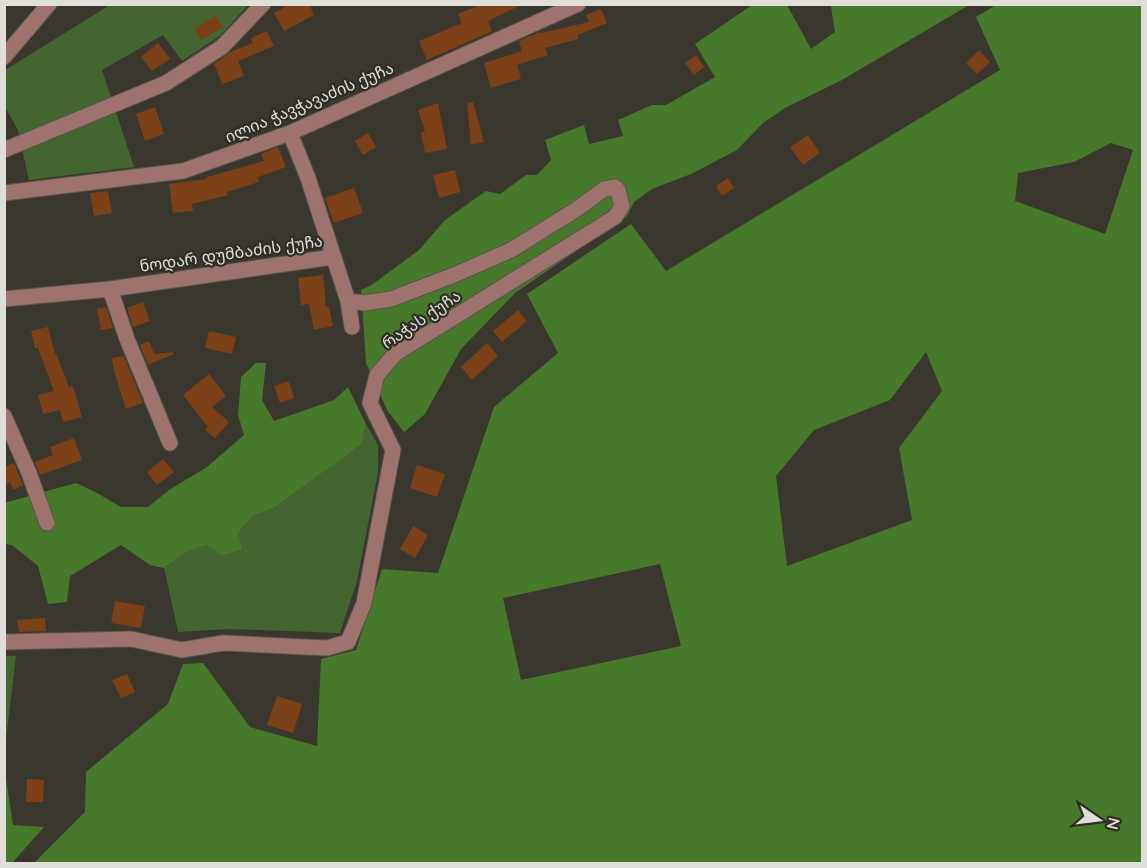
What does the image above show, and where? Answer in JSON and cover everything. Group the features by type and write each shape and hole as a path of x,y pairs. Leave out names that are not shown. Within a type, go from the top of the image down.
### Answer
{"street":[{"path":"4,57 49,4"},
{"path":"4,150 166,83 222,47 263,4"},
{"name":"ილია ჭავჭავაძის ქუჩა","path":"4,193 183,171 290,133 578,4"},
{"name":"ნოდარ დუმბაძის ქუჩა","path":"4,299 110,289 333,257 308,178 290,133"},
{"name":"რაჭას ქუჩა","path":"4,642 131,639 182,650 223,644 327,648 348,642 364,603 393,450 370,403 377,375 395,354 615,217 622,206 618,190 615,187 604,189 578,209 511,250 454,275 391,298 364,303 348,301"},
{"path":"333,257 348,301 352,327"},
{"path":"110,289 127,339 170,443"},
{"path":"4,416 29,473 47,523"}],"green space":[{"path":"110,5 248,5 221,35 182,61 163,35 102,70 134,167 29,180 18,130 5,107 5,70"},
{"path":"752,5 787,5 811,49 835,32 831,7 833,5 969,5 842,80 785,108 763,123 737,150 691,174 652,189 634,202 627,216 515,293 461,349 425,414 404,432 387,410 366,363 361,290 373,284 419,250 445,220 486,191 500,194 526,175 537,175 551,160 545,140 584,125 589,144 623,136 618,120 652,105 666,105 715,77 695,44"},
{"path":"996,5 1142,5 1142,863 33,864 85,812 86,772 168,704 183,664 203,663 250,727 317,746 321,659 356,650 382,569 438,573 494,407 558,353 527,294 631,224 666,271 1000,70 976,17","holes":["1111,143 1133,150 1105,234 1015,201 1018,173 1074,162","926,352 942,391 899,448 912,520 787,566 776,476 814,430 890,400","660,564 681,646 521,680 503,598"]},
{"path":"256,363 266,363 262,400 274,421 334,400 348,387 366,424 362,444 274,508 253,516 238,533 243,549 223,556 206,545 183,554 164,568 150,565 121,545 70,576 67,602 48,604 38,566 12,545 5,544 4,503 76,483 121,507 148,507 169,490 207,467 244,435 238,415 241,377"},
{"path":"366,424 378,445 378,473 357,581 340,633 230,629 178,632 164,568 183,554 206,545 223,556 243,549 238,533 253,516 274,508 362,444"},
{"path":"4,656 16,656 5,747"},
{"path":"4,765 13,825 44,827 12,863 5,863"}],"building":[{"path":"290,4 309,4 314,15 284,31 274,13"},
{"path":"482,4 523,4 488,21 492,31 427,60 419,41 462,23 458,14"},
{"path":"601,9 607,23 578,35 578,39 545,48 548,55 517,65 521,79 491,88 484,63 522,51 519,41 540,32 589,22 586,15"},
{"path":"216,16 223,27 201,40 194,29"},
{"path":"267,31 274,46 238,61 244,76 222,84 214,64 230,52 253,43 251,38"},
{"path":"158,43 170,59 152,71 141,57"},
{"path":"979,50 990,62 977,74 966,63"},
{"path":"696,55 704,67 694,75 685,63"},
{"path":"473,102 484,142 471,145 467,103"},
{"path":"438,103 447,149 425,153 421,132 425,131 418,110"},
{"path":"155,107 164,134 145,141 136,114"},
{"path":"368,133 376,147 363,155 355,141"},
{"path":"808,135 820,153 803,165 790,147"},
{"path":"278,147 286,167 258,177 259,182 227,192 228,195 192,204 193,211 173,213 169,184 207,179 207,177 264,161 261,154"},
{"path":"455,170 460,192 439,198 433,175"},
{"path":"728,178 734,188 722,196 716,186"},
{"path":"354,188 363,213 334,223 325,198"},
{"path":"108,191 112,213 94,216 90,193"},
{"path":"323,275 326,307 329,307 333,326 314,330 309,304 301,305 298,278"},
{"path":"143,302 150,321 133,327 127,308"},
{"path":"106,307 113,328 101,330 97,309"},
{"path":"518,310 527,321 502,342 493,331"},
{"path":"48,327 55,354 69,387 73,386 82,417 63,422 60,410 43,414 38,395 54,391 38,348 35,348 31,331"},
{"path":"209,331 236,337 232,354 205,348"},
{"path":"149,341 154,354 173,352 174,354 148,365 140,345"},
{"path":"487,343 498,356 472,380 461,367"},
{"path":"124,356 143,403 126,409 112,358"},
{"path":"209,374 226,396 212,407 229,422 215,438 205,430 208,427 183,395"},
{"path":"289,381 294,398 280,403 274,386"},
{"path":"74,438 82,460 40,475 35,462 53,455 50,447"},
{"path":"163,459 174,472 157,485 147,472"},
{"path":"14,463 23,485 13,490 10,482 4,485 4,467"},
{"path":"417,465 445,474 437,497 410,488"},
{"path":"413,526 428,535 415,558 400,549"},
{"path":"115,601 145,606 141,628 111,623"},
{"path":"45,618 46,631 19,632 17,620"},
{"path":"127,674 135,692 121,698 112,680"},
{"path":"277,696 302,704 293,733 267,725"},
{"path":"27,779 44,780 43,802 26,802"}]}
